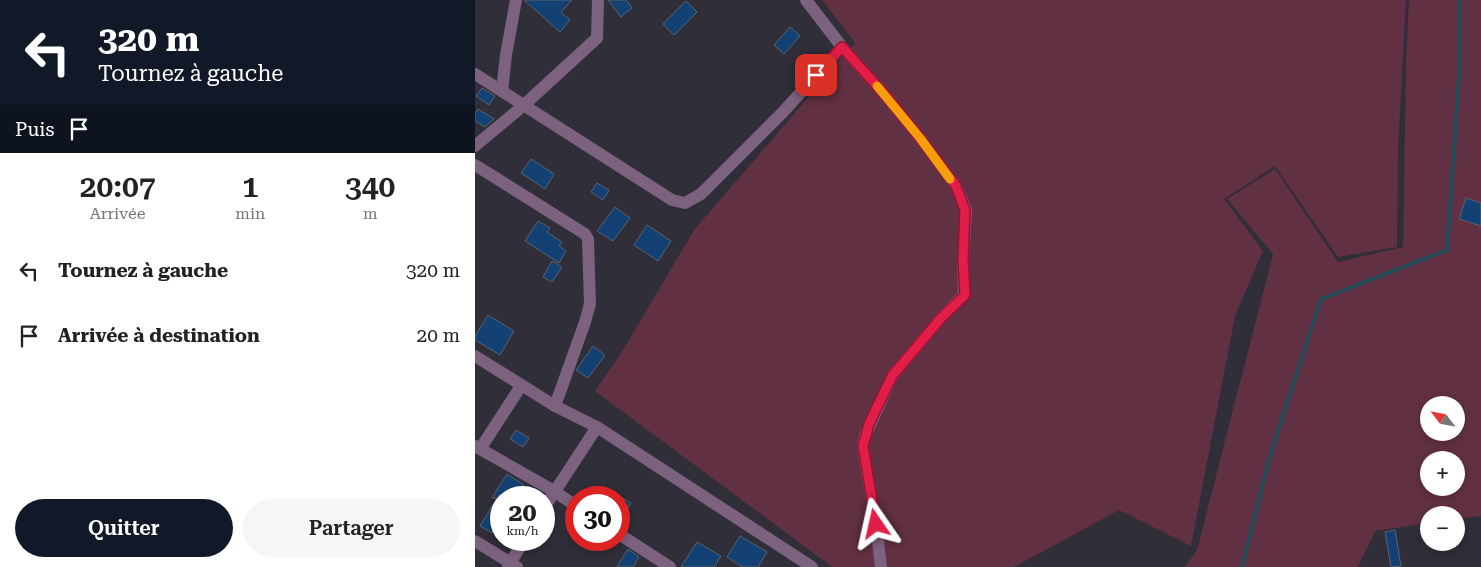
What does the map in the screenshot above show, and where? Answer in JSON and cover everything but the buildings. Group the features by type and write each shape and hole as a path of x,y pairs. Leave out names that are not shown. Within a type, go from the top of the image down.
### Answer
{"street":[{"path":"502,91 517,0"},
{"path":"475,146 524,105 597,38 598,0"},
{"path":"805,0 842,47 886,96 920,138 956,186 965,210 963,260 965,295 941,318 892,376 865,436 863,446 881,567"},
{"path":"475,74 672,200 685,203 701,194 783,112 842,47"},
{"path":"475,165 585,234 588,239 590,250 590,304 555,406"},
{"path":"475,356 555,406 597,427 811,567"},
{"path":"521,386 477,448 545,486"},
{"path":"555,490 597,427"},
{"path":"475,541 512,566 520,551"},
{"path":"630,541 670,567"}],"shaded area":[{"path":"822,0 1406,0 1398,149 1397,247 1338,257 1275,166 1224,199 1263,251 1235,316 1191,546 1119,510 1014,567 832,567 595,391 623,350 694,230 855,43"},
{"path":"1409,0 1481,0 1481,516 1465,518 1465,506 1420,506 1420,524 1375,531 1358,567 1185,567 1197,550 1273,254 1227,199 1275,169 1338,262 1403,247 1406,60"}],"waterway":[{"path":"1242,567 1269,459 1321,299 1447,250 1460,61 1460,0"}],"slow traffic":[{"path":"877,86 920,138 950,179"}],"route":[{"path":"816,75 842,47 886,96 920,138 956,186 965,210 963,272 965,295 941,318 892,376 865,436 863,446 866,471 876,524"}]}
